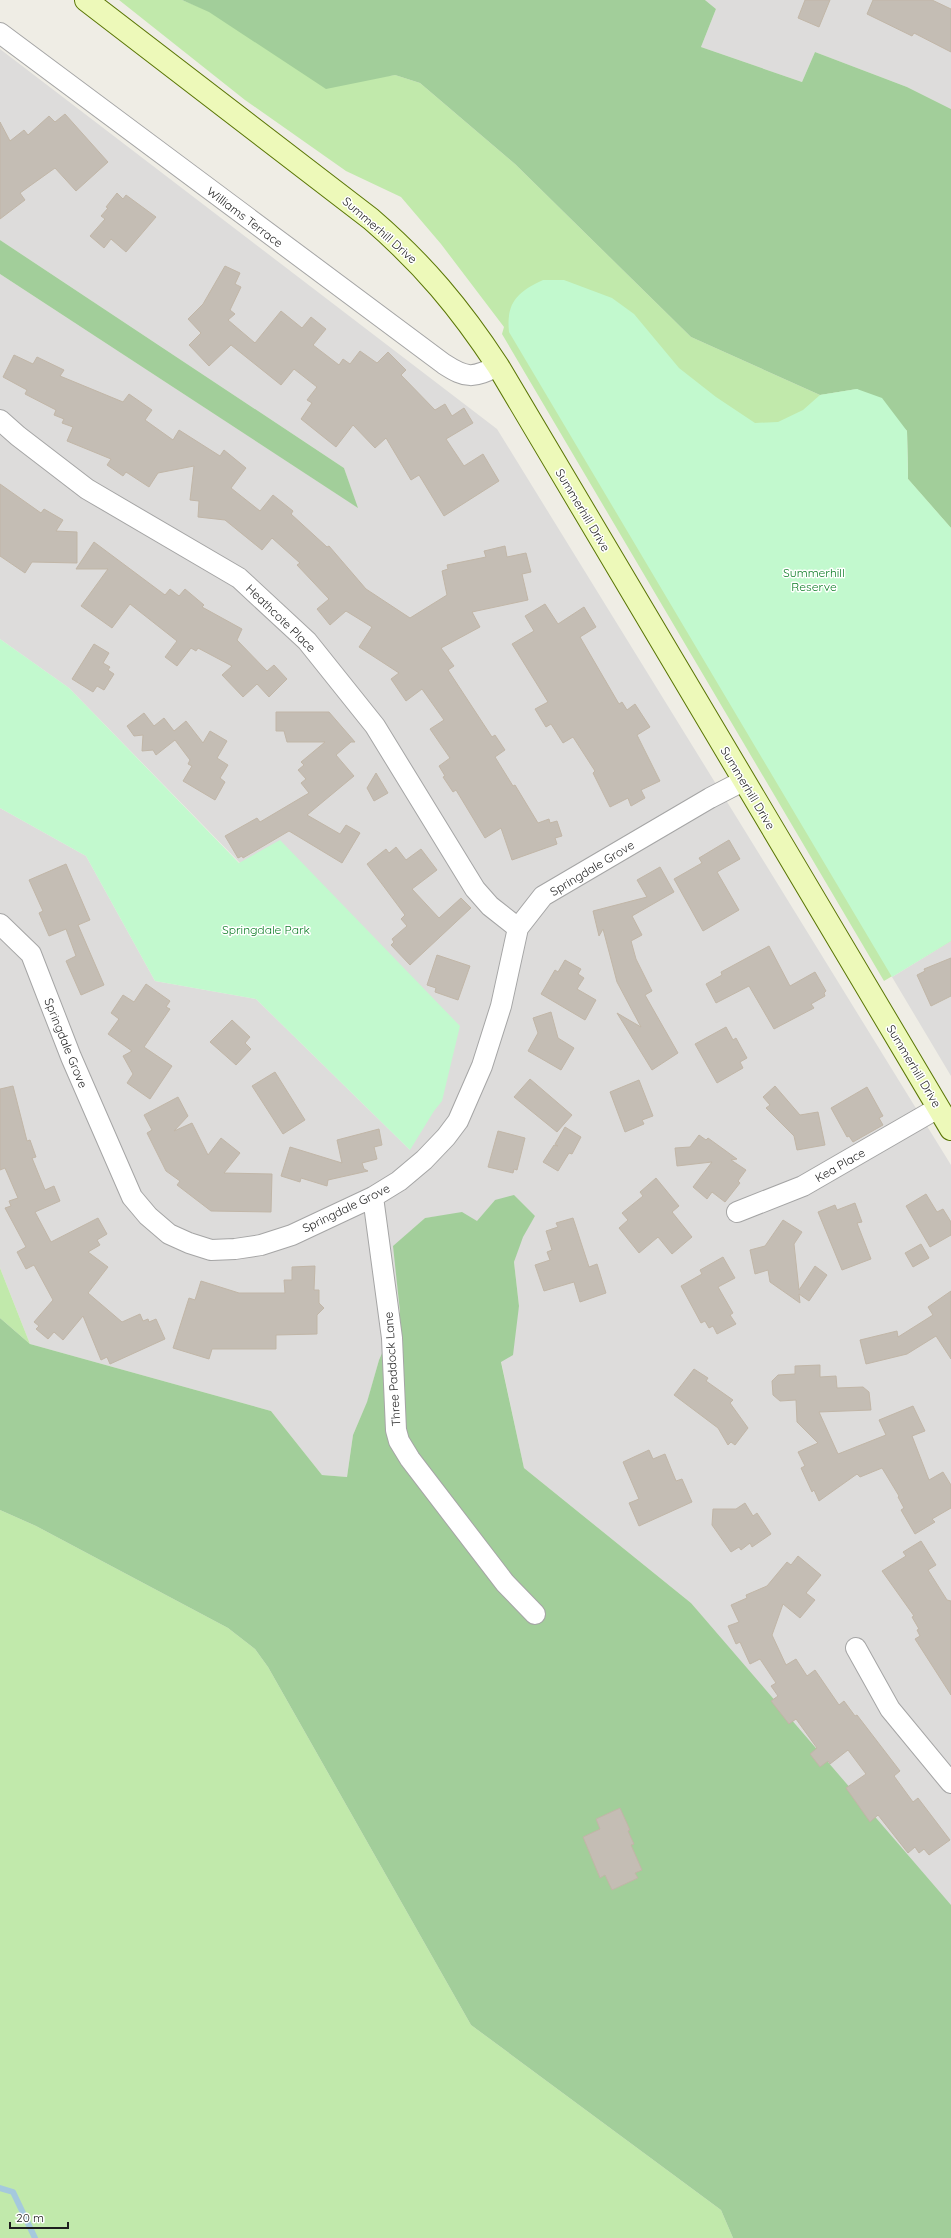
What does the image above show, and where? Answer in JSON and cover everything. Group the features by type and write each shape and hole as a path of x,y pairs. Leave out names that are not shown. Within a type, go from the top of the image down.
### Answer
{"main road":[{"name":"Summerhill Drive","path":"86,0 320,178 407,250 467,319 498,366 743,781 945,1114"}],"street":[{"name":"Williams Terrace","path":"0,33 444,364 459,374 471,376 480,374 498,366"},
{"name":"Heathcote Place","path":"0,420 18,436 87,489 239,578 307,641 375,726 475,889 490,906 518,928"},
{"name":"Springdale Grove","path":"0,924 31,954 71,1057 132,1197 148,1216 169,1234 189,1243 211,1250 235,1249 260,1245 292,1235 374,1197 399,1182 424,1160 458,1121 482,1066 501,1006 518,928 543,896 710,798 743,781"},
{"name":"Kea Place","path":"736,1212 803,1186 945,1114"},
{"name":"Three Paddock Lane","path":"374,1197 392,1338 394,1417 399,1441 410,1459 505,1583 535,1614"},
{"path":"856,1648 890,1709 951,1783"}],"shaded area":[{"path":"705,0 951,0 951,109 907,87 815,52 802,82 701,47 716,9"},
{"path":"0,49 497,429 951,1165 951,1922 691,1603 524,1468 501,1361 519,1306 514,1262 522,1237 535,1216 495,1200 477,1222 440,1216 425,1218 394,1246 400,1312 379,1360 367,1403 353,1435 347,1477 322,1475 271,1411 30,1344 0,1268 0,808 86,856 155,981 256,999 410,1150 240,863 69,688 0,639 0,274 357,507 344,468 0,240"},
{"path":"951,941 951,1076 892,977"}],"green space":[{"name":"Summerhill Reserve","path":"119,0 182,0 373,78 395,75 420,83 515,164 691,337 820,395 857,389 908,479 951,528 951,941 884,981 502,334 504,327 441,244 401,197 346,171 245,100"},
{"path":"182,0 705,0 716,9 701,47 802,82 815,52 907,87 951,109 951,528 908,479 907,431 857,389 820,395 691,337 515,164 420,83 395,75 326,89 209,12"},
{"path":"0,240 344,468 358,508 0,274"},
{"name":"Summerhill Reserve","path":"543,280 564,280 612,298 634,314 679,368 716,397 755,423 778,422 803,410 820,395 857,389 882,398 907,431 908,479 951,528 951,941 892,977 509,332 509,313 515,300 526,289"},
{"name":"Springdale Park","path":"0,639 69,688 239,863 280,840 460,1026 442,1101 434,1111 410,1150 256,999 155,981 86,856 0,808"},
{"path":"514,1195 535,1216 523,1237 514,1262 519,1306 513,1355 501,1362 524,1468 691,1603 951,1905 951,2238 733,2238 721,2210 471,2025 268,1667 255,1649 228,1628 36,1526 0,1510 0,1318 30,1344 271,1411 322,1475 347,1477 353,1435 367,1402 379,1360 400,1312 393,1246 425,1218 462,1212 477,1221 495,1200"},
{"path":"0,1268 30,1344 0,1318"},
{"path":"0,1510 36,1526 228,1628 255,1649 268,1667 471,2025 721,2210 733,2238 0,2238"}],"building":[{"path":"805,0 830,0 819,27 798,18"},
{"path":"873,0 932,0 951,9 951,52 914,33 912,36 867,14"},
{"path":"65,114 108,162 76,191 55,168 20,193 25,200 0,219 0,122 10,141 24,130 28,135 49,116 55,122"},
{"path":"117,193 123,199 126,195 156,217 126,252 111,239 104,248 90,236 105,219 101,216"},
{"path":"225,266 240,273 235,284 241,287 230,310 235,314 228,320 255,343 281,311 302,328 311,317 326,329 313,345 339,365 343,359 350,364 360,351 377,363 388,352 406,370 401,375 435,410 445,404 452,416 464,408 473,423 446,439 464,466 483,454 499,481 444,516 419,475 411,480 386,438 375,448 353,425 336,447 301,419 312,403 307,400 317,387 294,369 281,385 231,345 209,366 189,345 201,333 188,319 203,304"},
{"path":"14,355 33,364 37,357 64,370 60,376 123,402 129,394 152,410 145,420 173,440 179,430 220,456 224,450 246,468 231,488 260,511 273,495 293,511 291,514 327,547 329,546 366,589 410,618 447,595 442,571 448,569 447,565 486,557 484,551 505,546 507,557 526,553 531,572 522,574 528,600 472,612 480,627 441,648 454,666 448,670 492,737 495,735 505,750 495,757 513,786 515,785 538,823 549,819 550,823 557,821 562,836 555,838 557,844 512,860 501,828 485,838 456,790 453,792 443,777 445,776 439,766 450,758 430,729 444,720 422,689 406,701 391,679 399,673 359,647 372,627 346,611 330,625 317,609 329,599 297,565 300,563 272,538 262,550 225,520 198,517 199,501 190,500 194,466 158,473 149,487 126,472 123,476 107,465 111,459 67,441 73,427 62,423 64,419 54,415 56,410 25,394 27,390 3,377"},
{"path":"0,484 41,513 44,509 63,520 56,531 77,532 77,563 32,562 25,573 0,556"},
{"path":"94,542 165,595 170,589 179,596 185,589 204,605 202,607 242,629 237,640 267,671 274,665 287,679 269,697 257,684 243,697 222,675 232,666 198,648 196,651 191,648 177,666 165,657 177,641 130,604 112,628 81,606 108,569 76,569"},
{"path":"545,604 558,624 584,607 596,627 580,637 619,704 622,702 627,710 635,704 650,727 637,735 660,781 641,790 645,798 631,806 628,798 610,807 593,773 595,771 573,737 563,743 551,724 546,727 535,709 548,702 512,644 534,631 525,616"},
{"path":"94,644 109,653 103,663 110,667 108,670 114,674 104,690 97,686 93,692 72,679"},
{"path":"276,712 329,712 355,742 351,742 336,755 354,776 307,815 340,834 346,825 360,833 342,863 289,831 243,858 242,856 238,858 225,836 257,818 260,822 309,793 301,783 306,779 298,770 304,765 301,762 325,742 287,742 284,731 276,731"},
{"path":"144,713 154,726 164,718 174,731 186,721 203,743 210,731 227,741 217,758 228,765 220,778 225,782 215,800 183,781 192,766 188,764 190,760 175,740 156,755 153,750 142,751 143,735 134,736 127,726"},
{"path":"376,773 388,793 374,801 367,788"},
{"path":"729,840 740,859 717,872 739,910 703,931 674,879 702,863 699,858"},
{"path":"396,847 406,860 421,849 437,870 412,889 439,918 461,898 471,908 410,965 391,945 394,942 392,939 407,926 401,919 405,915 367,864 386,849 389,853"},
{"path":"66,864 90,920 78,925 104,985 81,995 66,961 76,956 66,929 49,936 39,913 43,911 29,880"},
{"path":"660,867 674,892 632,916 642,935 631,941 636,959 652,991 645,995 678,1053 652,1070 617,1013 641,1027 617,982 603,929 599,936 593,911 647,897 637,880"},
{"path":"769,946 790,986 815,972 826,991 824,993 825,996 811,1004 814,1008 774,1029 749,986 716,1003 706,984 722,975 721,972"},
{"path":"437,955 470,966 458,1000 435,992 436,988 427,985"},
{"path":"951,958 951,996 931,1006 917,975 925,971 924,969"},
{"path":"565,960 581,969 578,974 584,978 577,989 596,1000 585,1020 541,994 555,970 558,972"},
{"path":"146,984 170,1001 166,1007 170,1009 144,1047 172,1066 150,1099 127,1083 133,1074 123,1056 132,1051 108,1034 119,1019 111,1013 123,995 134,1002"},
{"path":"551,1012 558,1038 574,1048 561,1070 528,1051 538,1033 533,1018"},
{"path":"232,1020 250,1037 245,1043 251,1049 236,1065 210,1042"},
{"path":"726,1027 733,1040 736,1038 747,1058 740,1062 743,1068 717,1083 695,1044"},
{"path":"275,1072 305,1120 283,1134 252,1086"},
{"path":"530,1079 572,1115 557,1132 514,1097"},
{"path":"639,1080 653,1116 642,1120 644,1124 625,1132 610,1092"},
{"path":"13,1086 27,1141 30,1140 36,1157 32,1158 45,1190 54,1186 60,1201 35,1212 51,1242 98,1218 107,1234 97,1240 100,1245 88,1252 108,1267 88,1293 122,1322 140,1314 143,1321 148,1319 149,1322 156,1319 165,1339 110,1364 107,1357 101,1360 83,1316 63,1340 54,1332 48,1339 36,1329 39,1326 34,1322 53,1300 34,1265 26,1269 17,1252 26,1247 5,1208 11,1206 9,1201 18,1198 5,1168 0,1170 0,1089"},
{"path":"775,1086 800,1115 818,1112 825,1145 797,1150 794,1136 766,1108 770,1105 763,1097"},
{"path":"867,1087 883,1116 879,1118 883,1125 853,1142 849,1136 847,1137 831,1108"},
{"path":"178,1097 188,1116 174,1131 192,1123 208,1155 221,1138 240,1153 224,1173 272,1174 271,1212 211,1211 177,1185 180,1181 166,1171 147,1133 152,1130 144,1115"},
{"path":"565,1127 581,1137 572,1154 569,1153 558,1171 543,1162 554,1145 558,1146 555,1144"},
{"path":"379,1129 382,1145 374,1147 377,1159 362,1163 364,1169 368,1171 328,1180 327,1186 301,1178 300,1182 281,1176 290,1147 342,1163 337,1140"},
{"path":"498,1131 525,1138 517,1170 514,1169 513,1173 488,1167"},
{"path":"699,1135 706,1140 708,1138 737,1159 731,1160 746,1170 738,1181 740,1183 725,1202 712,1192 707,1199 693,1187 712,1162 677,1166 675,1148 690,1147"},
{"path":"656,1178 679,1206 672,1212 692,1237 672,1254 658,1237 639,1253 619,1228 628,1220 622,1213 643,1196 640,1192"},
{"path":"926,1194 937,1212 943,1209 951,1222 951,1235 930,1247 906,1206"},
{"path":"855,1203 862,1222 857,1223 871,1259 842,1270 818,1212 835,1205 837,1210"},
{"path":"573,1218 589,1267 597,1264 606,1293 580,1302 574,1282 544,1291 535,1265 550,1260 547,1252 552,1250 546,1231 558,1227 556,1223"},
{"path":"783,1220 802,1232 794,1244 799,1290 815,1266 827,1275 809,1301 799,1294 800,1303 770,1282 768,1270 755,1274 750,1250 765,1246"},
{"path":"921,1244 929,1258 913,1267 905,1253"},
{"path":"723,1257 735,1278 718,1287 733,1313 730,1315 736,1324 717,1334 713,1326 709,1328 705,1321 701,1323 681,1286 702,1274 700,1270"},
{"path":"315,1266 314,1290 319,1290 319,1303 324,1308 317,1315 317,1334 276,1335 276,1349 212,1349 209,1359 173,1348 189,1298 195,1300 201,1281 239,1293 285,1293 284,1280 292,1280 292,1267"},
{"path":"951,1291 951,1359 936,1336 907,1354 866,1364 860,1340 897,1331 898,1337 933,1315 928,1307"},
{"path":"820,1365 820,1377 836,1376 837,1388 863,1387 869,1392 871,1410 819,1412 838,1454 886,1435 879,1420 913,1406 925,1431 912,1436 929,1480 943,1472 951,1485 951,1508 932,1519 935,1522 915,1534 901,1510 904,1508 898,1497 899,1496 882,1468 860,1477 857,1474 819,1501 814,1490 812,1492 801,1468 805,1466 798,1452 818,1443 797,1422 796,1400 780,1401 773,1395 772,1381 778,1375 795,1374 795,1366"},
{"path":"694,1369 708,1378 706,1381 733,1400 730,1403 748,1428 735,1445 731,1442 728,1445 718,1428 674,1395"},
{"path":"649,1450 653,1459 665,1454 676,1481 682,1479 692,1502 639,1526 629,1503 639,1499 623,1462"},
{"path":"745,1503 753,1516 757,1513 771,1534 752,1547 750,1543 741,1550 739,1547 731,1552 712,1525 713,1509 736,1509"},
{"path":"921,1541 936,1565 928,1570 947,1600 951,1601 951,1695 915,1639 920,1636 917,1630 919,1629 912,1617 914,1616 882,1571 906,1556 903,1552"},
{"path":"798,1556 821,1575 806,1593 815,1600 800,1618 783,1604 772,1635 786,1665 796,1659 807,1676 815,1670 839,1705 844,1701 855,1716 857,1715 900,1771 894,1776 913,1802 918,1798 950,1840 929,1855 924,1849 919,1853 915,1847 908,1853 878,1815 870,1822 846,1788 866,1774 848,1750 830,1764 828,1761 820,1767 810,1754 817,1748 796,1719 789,1724 771,1701 778,1696 771,1686 776,1683 760,1659 750,1664 740,1642 736,1644 728,1626 739,1622 731,1605 747,1598 746,1595 767,1586 787,1562 791,1565"},
{"path":"620,1808 630,1830 628,1831 634,1844 631,1845 642,1870 635,1873 638,1878 612,1890 605,1875 600,1878 583,1837 600,1829 596,1819"}],"waterway":[{"path":"0,2188 13,2192 35,2238"}]}
